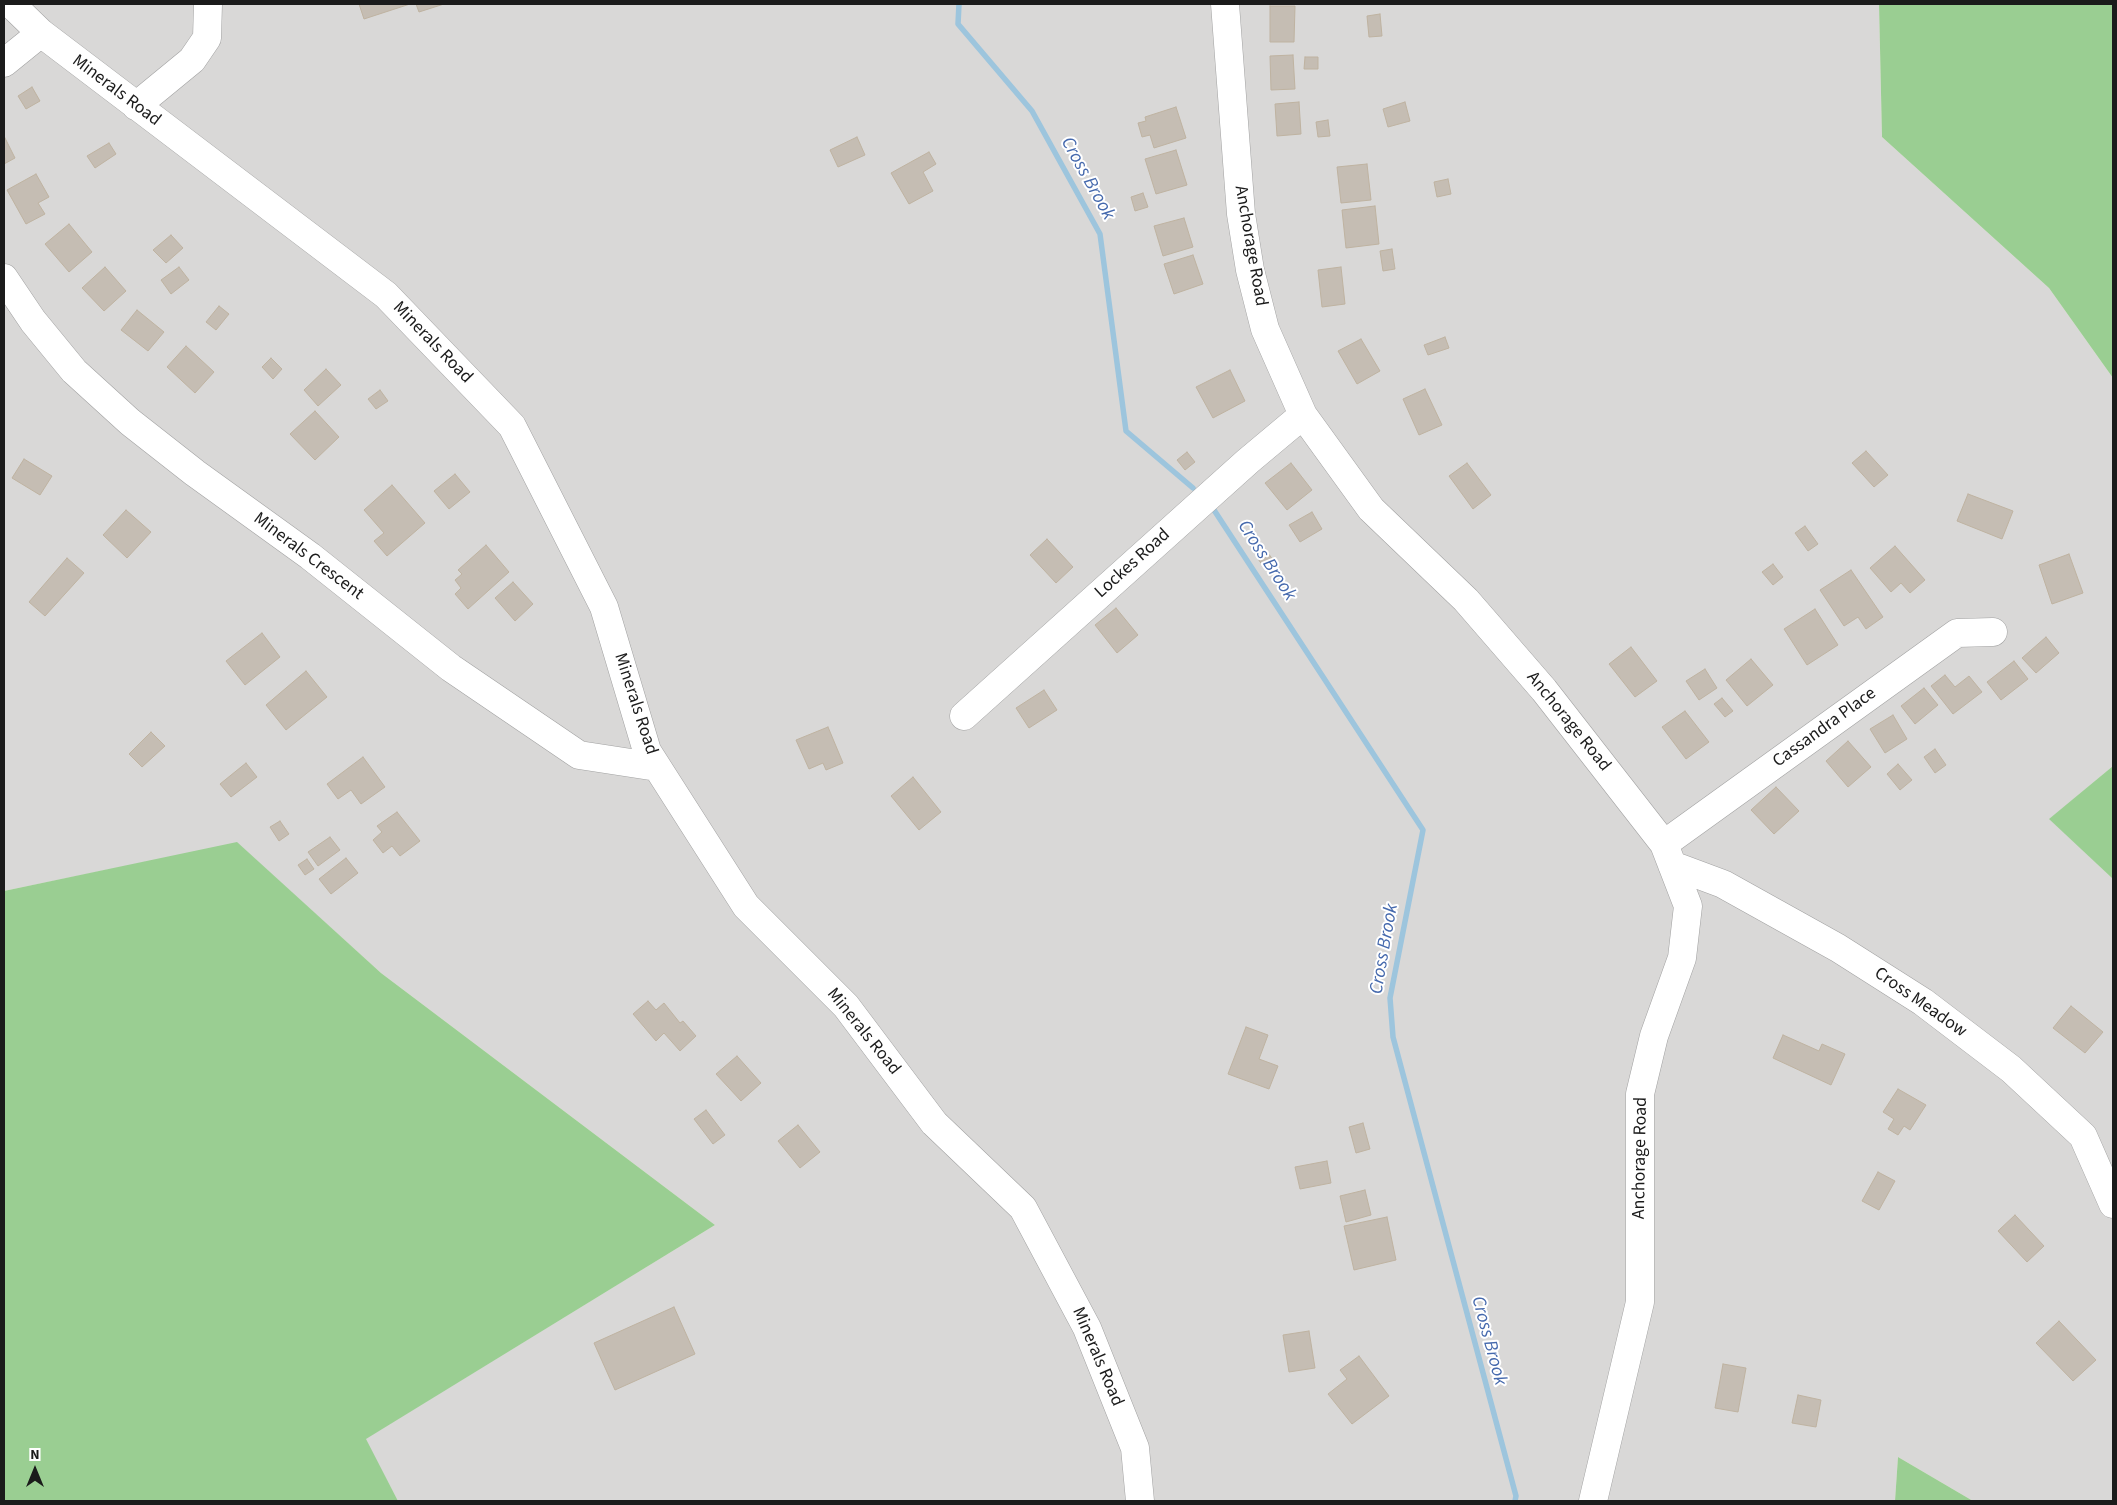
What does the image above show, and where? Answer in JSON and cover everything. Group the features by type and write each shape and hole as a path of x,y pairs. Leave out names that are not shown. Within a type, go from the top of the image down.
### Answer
{"street":[{"name":"Minerals Road","path":"11,4 41,33 386,295 512,426 604,607 647,751 746,906 846,1006 934,1123 1023,1208 1087,1328 1124,1420 1135,1448 1140,1501"},
{"path":"136,106 192,60 207,38 208,4"},
{"name":"Anchorage Road","path":"1225,4 1241,214 1250,270 1265,328 1276,357 1303,415 1372,509 1466,600 1544,690 1668,855 1688,906 1682,958 1654,1036 1640,1094 1640,1302 1593,1501"},
{"path":"4,63 41,33"},
{"name":"Minerals Crescent","path":"4,278 33,321 74,371 130,422 195,473 310,556 451,668 579,755 657,767"},
{"name":"Lockes Road","path":"964,716 1248,461 1303,415"},
{"name":"Cassandra Place","path":"1668,855 1957,633 1993,632"},
{"name":"Cross Meadow","path":"1668,855 1838,948 1922,1002 2011,1069 2083,1136 2113,1204"}],"shaded area":[{"path":"4,4 1879,4 1882,137 2049,288 2113,378 2113,766 2050,819 2113,879 2113,1501 1973,1501 1898,1457 1895,1501 398,1501 365,1439 715,1225 381,973 237,843 4,891"}],"green space":[{"path":"1879,4 2113,4 2113,378 2049,288 1882,137"},
{"path":"2113,766 2113,879 2049,819"},
{"path":"237,842 381,973 715,1225 366,1439 398,1501 4,1501 4,891"},
{"path":"1898,1457 1973,1501 1895,1501"}],"building":[{"path":"359,4 410,4 364,19"},
{"path":"416,4 444,4 419,12"},
{"path":"1270,6 1295,6 1294,42 1270,42"},
{"path":"1380,14 1382,36 1369,37 1367,16"},
{"path":"1293,55 1295,89 1271,90 1270,56"},
{"path":"1305,57 1318,57 1318,69 1304,69"},
{"path":"32,87 40,101 26,109 18,96"},
{"path":"1299,102 1301,134 1277,136 1275,104"},
{"path":"1405,102 1410,121 1388,127 1383,109"},
{"path":"1176,107 1186,138 1154,148 1150,135 1142,137 1138,123 1146,121 1145,117"},
{"path":"1328,120 1330,136 1318,137 1316,122"},
{"path":"4,136 15,158 4,164"},
{"path":"857,137 865,155 838,167 830,150"},
{"path":"109,143 116,154 95,168 87,156"},
{"path":"1176,150 1187,185 1156,194 1145,159"},
{"path":"929,152 936,164 923,172 933,191 909,204 891,173"},
{"path":"1367,164 1371,200 1341,203 1337,167"},
{"path":"36,174 49,197 38,203 45,214 26,224 7,190"},
{"path":"1448,179 1451,194 1437,197 1434,182"},
{"path":"1143,193 1148,207 1135,211 1131,197"},
{"path":"1375,206 1379,244 1346,248 1342,210"},
{"path":"1184,218 1193,247 1163,256 1154,226"},
{"path":"69,224 92,252 69,272 45,244"},
{"path":"171,235 183,248 166,263 153,250"},
{"path":"1392,249 1395,269 1383,271 1380,251"},
{"path":"1193,255 1203,284 1174,294 1164,264"},
{"path":"105,267 126,291 104,311 82,288"},
{"path":"179,267 189,280 171,294 161,280"},
{"path":"1341,267 1345,304 1322,307 1318,270"},
{"path":"219,306 229,314 216,330 206,322"},
{"path":"137,310 164,332 148,351 121,330"},
{"path":"1445,337 1449,348 1428,355 1424,345"},
{"path":"1361,339 1380,371 1357,384 1338,351"},
{"path":"186,346 214,372 195,393 167,367"},
{"path":"271,358 282,369 273,379 262,367"},
{"path":"326,369 341,385 318,406 304,390"},
{"path":"1230,370 1245,401 1213,418 1196,387"},
{"path":"1425,389 1442,425 1419,435 1403,399"},
{"path":"380,390 388,401 376,409 368,399"},
{"path":"315,411 339,437 315,460 290,434"},
{"path":"1866,451 1888,475 1874,487 1852,463"},
{"path":"1187,452 1195,462 1185,470 1177,460"},
{"path":"24,459 52,476 40,495 12,478"},
{"path":"1291,463 1312,490 1287,510 1265,483"},
{"path":"1467,463 1491,495 1473,509 1449,476"},
{"path":"455,474 470,492 449,509 434,491"},
{"path":"392,485 425,523 387,556 374,541 384,533 364,510"},
{"path":"1968,494 2013,511 2002,539 1957,521"},
{"path":"126,510 151,532 127,558 103,535"},
{"path":"1312,512 1322,529 1300,542 1289,525"},
{"path":"1805,526 1818,544 1808,551 1795,533"},
{"path":"1047,539 1073,567 1056,583 1030,555"},
{"path":"486,545 509,572 468,609 455,594 461,588 455,580 462,574 458,570"},
{"path":"1895,546 1925,580 1910,593 1901,583 1891,592 1870,568"},
{"path":"1266,550 1273,560 1263,566 1256,556"},
{"path":"2069,554 2083,593 2052,604 2039,565"},
{"path":"67,558 84,573 45,616 29,602"},
{"path":"1773,564 1783,577 1773,585 1762,572"},
{"path":"1851,570 1883,617 1866,629 1858,617 1844,626 1820,590"},
{"path":"513,582 533,604 515,621 495,598"},
{"path":"1116,608 1138,635 1117,653 1095,625"},
{"path":"1815,609 1838,645 1807,665 1784,629"},
{"path":"262,633 280,657 245,685 226,661"},
{"path":"2046,637 2059,653 2036,673 2022,658"},
{"path":"1631,647 1657,681 1635,697 1609,664"},
{"path":"1751,659 1773,685 1747,706 1726,680"},
{"path":"2014,661 2028,679 2001,700 1987,682"},
{"path":"1705,669 1717,688 1699,700 1686,681"},
{"path":"306,671 327,697 286,730 266,705"},
{"path":"1945,675 1955,687 1969,676 1982,692 1953,714 1931,686"},
{"path":"1924,688 1938,705 1915,724 1901,706"},
{"path":"1044,690 1057,710 1029,728 1016,708"},
{"path":"1722,698 1733,711 1725,717 1714,704"},
{"path":"1685,711 1709,742 1686,759 1662,727"},
{"path":"1893,715 1907,739 1885,753 1870,729"},
{"path":"828,727 843,763 826,770 823,763 809,769 796,740"},
{"path":"151,732 165,746 142,767 129,754"},
{"path":"1848,741 1871,767 1848,787 1826,761"},
{"path":"1935,749 1946,765 1935,773 1924,757"},
{"path":"363,757 385,787 361,804 351,790 338,799 327,784"},
{"path":"246,763 257,777 231,797 220,784"},
{"path":"1898,764 1912,780 1900,790 1887,774"},
{"path":"913,777 941,812 919,830 891,796"},
{"path":"1776,787 1799,811 1774,834 1751,810"},
{"path":"397,812 420,841 400,856 392,846 383,853 373,840 382,832 377,826"},
{"path":"280,821 289,834 279,841 270,827"},
{"path":"330,837 340,850 318,866 308,852"},
{"path":"346,858 358,873 331,894 319,879"},
{"path":"307,859 314,869 305,875 298,865"},
{"path":"648,1001 656,1010 664,1003 680,1023 683,1021 696,1036 680,1051 664,1033 656,1041 633,1014"},
{"path":"2071,1006 2103,1032 2085,1053 2053,1028"},
{"path":"1246,1027 1268,1035 1259,1059 1278,1066 1269,1089 1228,1074"},
{"path":"1783,1035 1819,1051 1822,1044 1845,1054 1831,1085 1773,1058"},
{"path":"737,1056 761,1083 741,1101 716,1074"},
{"path":"1898,1089 1926,1105 1910,1130 1904,1126 1898,1135 1888,1129 1894,1119 1883,1112"},
{"path":"706,1110 725,1135 713,1144 694,1119"},
{"path":"1363,1123 1370,1149 1356,1153 1349,1127"},
{"path":"798,1125 820,1152 800,1168 778,1141"},
{"path":"1327,1161 1331,1183 1300,1189 1295,1167"},
{"path":"1878,1172 1895,1181 1879,1210 1862,1201"},
{"path":"1365,1190 1371,1215 1346,1222 1340,1196"},
{"path":"2015,1215 2044,1246 2027,1262 1998,1231"},
{"path":"1387,1217 1396,1260 1354,1270 1344,1226"},
{"path":"674,1307 695,1354 615,1390 594,1343"},
{"path":"2059,1321 2096,1360 2073,1381 2036,1343"},
{"path":"1309,1331 1315,1368 1289,1372 1283,1335"},
{"path":"1359,1356 1389,1396 1352,1424 1328,1394 1347,1379 1340,1370"},
{"path":"1723,1364 1746,1368 1738,1412 1715,1408"},
{"path":"1798,1395 1821,1400 1816,1427 1792,1423"}],"waterway":[{"name":"Cross Brook","path":"959,4 958,24 1032,111 1100,234 1126,431 1193,488"},
{"name":"Cross Brook","path":"1214,510 1423,830 1390,998 1393,1037 1516,1496 1515,1501"}]}
